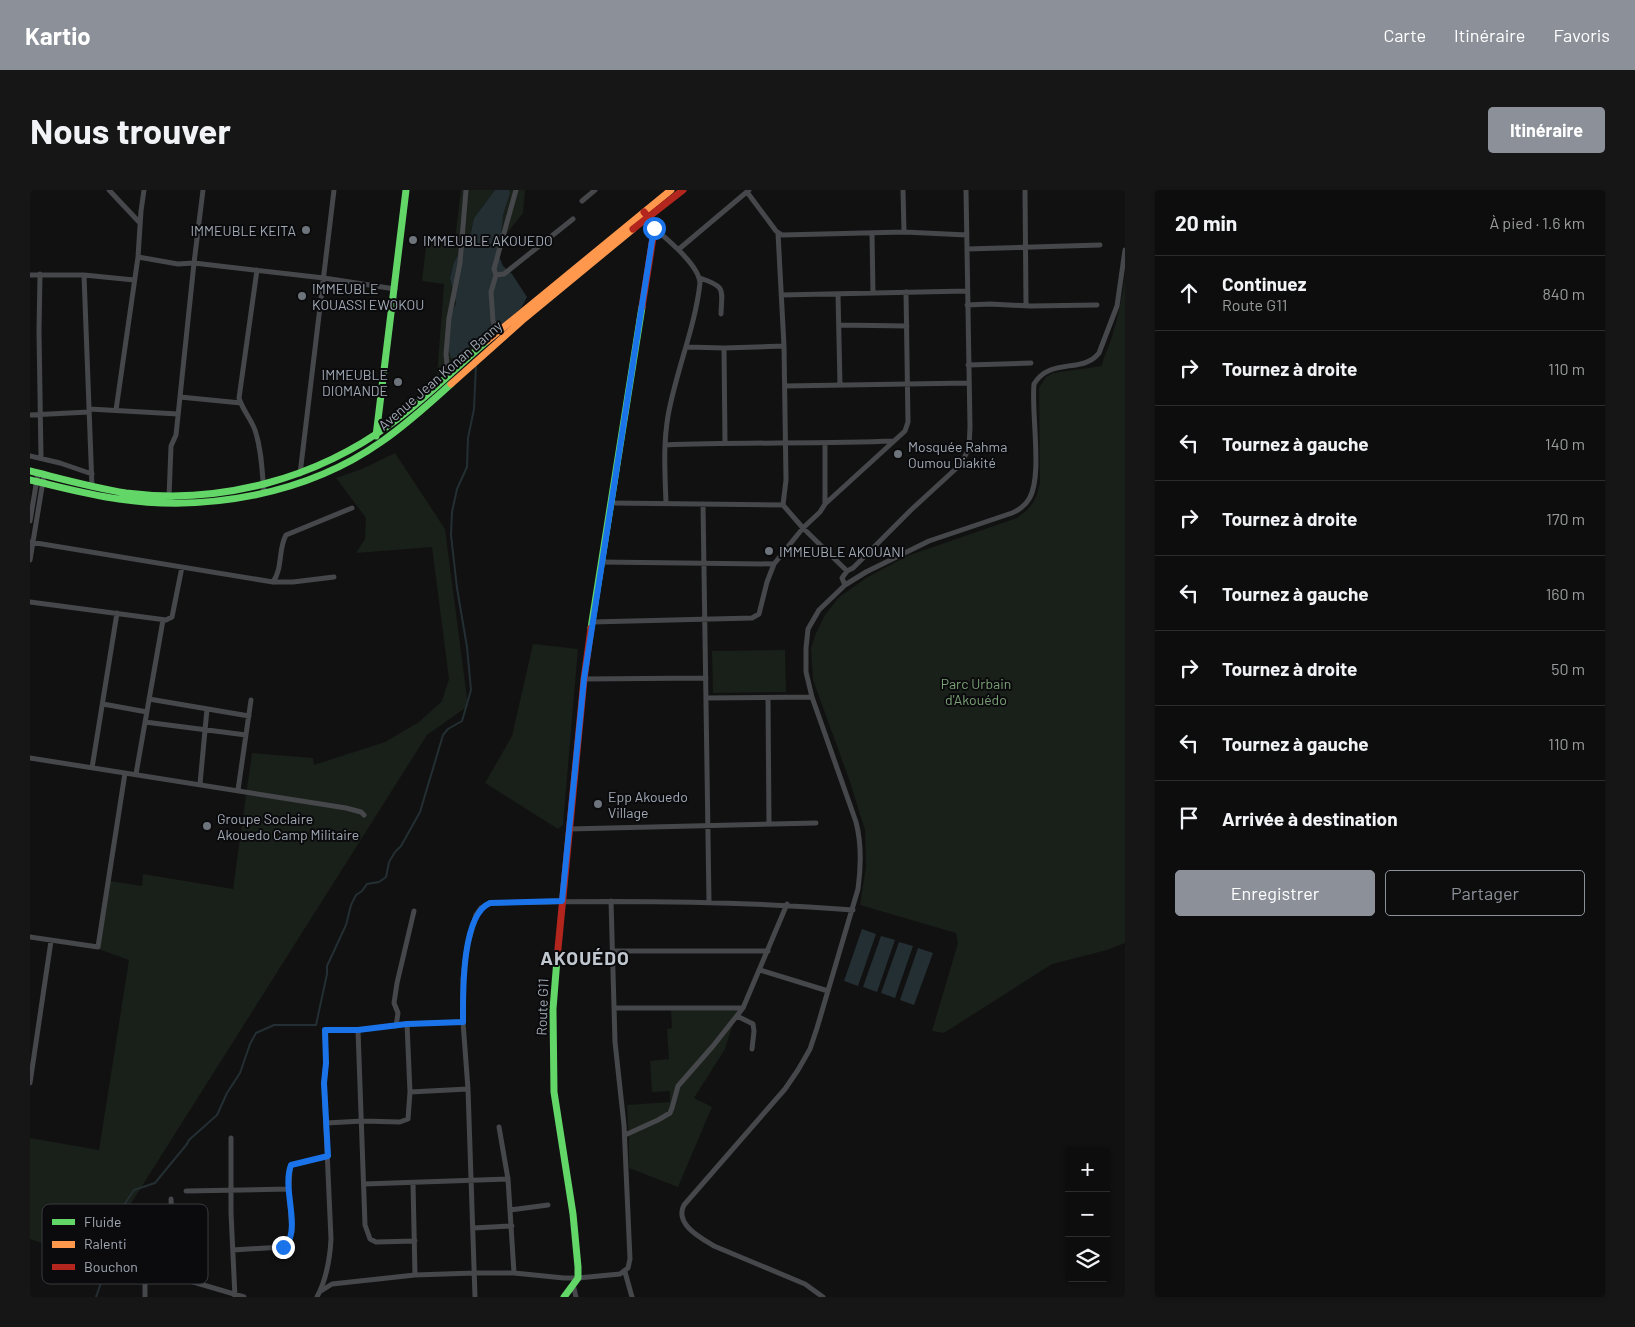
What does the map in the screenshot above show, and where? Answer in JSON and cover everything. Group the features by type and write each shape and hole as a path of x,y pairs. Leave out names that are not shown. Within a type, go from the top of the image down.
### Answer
{"street":[{"path":"109,190 140,223"},
{"path":"116,410 138,257 144,190"},
{"path":"169,499 171,446 176,435 203,190"},
{"path":"300,474 334,190"},
{"path":"380,443 376,435 406,190"},
{"path":"448,376 446,354 449,318 460,263 466,190"},
{"path":"496,332 492,314 491,292 496,275 494,269 516,190"},
{"path":"582,201 595,190"},
{"path":"646,215 672,190"},
{"path":"646,215 683,190"},
{"path":"903,190 904,232"},
{"path":"845,585 842,578 847,571 854,568 912,509 953,474 966,456 970,439 966,190"},
{"path":"1025,190 1026,305"},
{"path":"679,249 746,191 778,233 785,236 904,232 967,235"},
{"path":"646,215 654,228 679,249 700,278 718,284 722,291 721,314"},
{"name":"Avenue Jean Konan Banny","path":"39,478 130,494 200,503 235,499 297,483 328,471 380,443 410,421 472,365 482,344 646,215"},
{"name":"Avenue Jean Konan Banny","path":"264,490 324,464 376,435 420,402 448,376 528,316 646,215"},
{"path":"496,275 504,274 573,219"},
{"name":"Route G11","path":"575,1281 576,1241 573,1214 554,1092 553,1009 584,679 654,228"},
{"path":"778,233 785,386 786,480 783,505 803,528 847,571"},
{"path":"872,233 873,293"},
{"path":"967,249 1100,245"},
{"path":"822,1297 805,1284 714,1246 702,1239 691,1230 681,1213 684,1205 772,1105 798,1070 810,1049 858,890 861,871 860,839 856,822 812,697 806,672 808,629 818,610 845,585 893,558 929,541 1012,513 1026,504 1033,492 1035,481 1034,384 1045,371 1086,362 1096,357 1099,353 1117,306 1125,250"},
{"path":"138,257 178,264 194,263 324,278 395,289"},
{"path":"257,270 239,398 251,421 259,443 264,490"},
{"path":"40,274 41,458"},
{"path":"30,275 84,275 134,280"},
{"path":"84,275 92,487"},
{"path":"666,504 665,445 668,416 700,289 700,278"},
{"path":"780,294 967,291"},
{"path":"592,622 756,617 760,612 767,582 774,564 825,504 895,441 907,427 906,292"},
{"path":"838,294 840,384"},
{"path":"967,305 1097,305"},
{"path":"839,324 907,326"},
{"path":"686,347 784,346"},
{"path":"724,348 725,442"},
{"path":"968,366 1031,363"},
{"path":"785,386 968,382"},
{"path":"180,397 240,403"},
{"path":"30,415 89,410 178,414"},
{"path":"665,445 725,442 824,444 895,441"},
{"path":"824,444 825,504"},
{"path":"30,456 92,474"},
{"path":"30,471 39,478"},
{"path":"30,521 39,478"},
{"path":"30,560 39,478"},
{"name":"Avenue Jean Konan Banny","path":"39,478 92,495 130,500 169,499"},
{"path":"611,503 783,505"},
{"path":"703,504 709,902"},
{"path":"273,582 279,572 283,540 286,535 352,508"},
{"path":"31,542 273,582 287,583 334,577"},
{"path":"601,562 774,564"},
{"path":"30,602 168,620 172,616 182,567"},
{"path":"92,768 117,614"},
{"path":"136,774 163,620"},
{"path":"584,679 706,678"},
{"path":"706,698 812,697"},
{"path":"768,698 770,824"},
{"path":"149,699 249,716"},
{"path":"238,790 251,700"},
{"path":"103,704 147,712"},
{"path":"200,784 207,709"},
{"path":"145,722 246,735"},
{"path":"30,758 346,808 361,812 364,815"},
{"path":"30,937 98,947 125,773"},
{"path":"569,829 816,823"},
{"path":"475,1297 468,1089 463,1022 463,978 467,947 478,912 490,903 611,900 787,904 853,910"},
{"path":"321,1290 332,1284 415,1276 514,1273 564,1278 575,1281 625,1272 629,1266 630,1259 625,1135 615,1042 611,900"},
{"path":"625,1135 670,1113 678,1086 743,1008 787,904"},
{"path":"396,1026 398,1013 394,1003 397,983 414,911"},
{"path":"30,1083 51,941"},
{"path":"613,951 768,951"},
{"path":"760,970 828,991"},
{"path":"614,1008 743,1008"},
{"path":"737,1016 753,1024 752,1050"},
{"path":"317,1297 321,1290 330,1249 324,1083 326,1063 325,1030 358,1030 407,1024 463,1022"},
{"path":"326,1124 363,1121 400,1122 408,1120 410,1092 407,1024"},
{"path":"358,1030 363,1121 365,1225 370,1239 376,1242 416,1241"},
{"path":"410,1092 468,1089"},
{"path":"499,1127 508,1179 514,1273"},
{"path":"231,1138 235,1295"},
{"path":"233,1250 283,1247 287,1245 292,1232 289,1189 291,1165 328,1156"},
{"path":"364,1184 508,1179"},
{"path":"413,1183 416,1241 415,1276"},
{"path":"186,1191 289,1189"},
{"path":"171,1199 171,1204"},
{"path":"510,1210 548,1205"},
{"path":"473,1228 512,1226"},
{"path":"625,1272 632,1297"},
{"path":"564,1297 575,1281"},
{"path":"575,1281 576,1297"},
{"path":"145,1284 145,1297"},
{"path":"200,1284 244,1297"}],"green space":[{"path":"461,190 495,190 474,218 471,232 454,262 450,278 456,303 451,315 456,358 473,343 486,340 437,376 444,284 422,281 427,237 455,240"},
{"path":"509,190 525,190 523,213 500,242 503,215 510,193"},
{"name":"Parc Urbain d'Akouédo","path":"1125,277 1125,943 1107,950 1052,964 944,1033 932,1031 958,943 956,933 860,905 866,866 865,830 849,779 813,680 811,648 825,615 838,598 866,578 907,556 1017,518 1030,507 1037,495 1040,483 1039,388 1046,377 1053,373 1102,366 1116,322"},
{"path":"395,453 445,529 468,706 427,735 131,1204 42,1204 42,1243 30,1239 30,1138 99,1150 129,960 98,949 110,881 142,886 143,874 233,889 252,753 313,758 314,765 385,742 419,722 442,701 449,679 432,547 356,553 365,539 366,518 336,478 362,469"},
{"path":"533,644 578,649 563,825 558,829 485,783 512,736"},
{"path":"785,650 786,692 713,693 712,651"},
{"path":"738,1008 725,1049 694,1098 712,1107 678,1187 629,1168 627,1105 670,1102 670,1091 652,1092 650,1061 669,1059 667,1029 672,1028 671,1010"}],"shaded area":[{"path":"495,190 509,190 510,193 503,215 499,256 503,266 512,274 527,297 521,308 486,340 473,343 456,358 451,358 447,346 451,315 456,303 450,278 454,262 471,232 474,218"},
{"path":"862,929 876,934 858,986 844,981"},
{"path":"881,936 895,940 877,992 863,987"},
{"path":"899,942 913,946 895,998 881,993"},
{"path":"918,948 933,953 914,1005 900,1000"}],"waterway":[{"path":"125,1204 134,1190 155,1183 189,1140 217,1115 227,1093 240,1073 256,1033 274,1025 316,1025 327,966 346,925 351,905 356,895 367,884 379,882 386,877 389,862 401,846 420,812 443,735 448,729 462,721 471,690 467,647 457,588 451,535 452,512 457,489 467,467 468,438 474,409 476,364"},
{"path":"96,1297 101,1284"}],"traffic: fast":[{"path":"376,436 406,190"},
{"path":"591,628 642,307"},
{"path":"30,471 114,491 161,496 197,495 266,484 299,473 363,443 417,404 487,341"},
{"path":"30,480 74,491 119,499 153,502 187,503 256,495 321,475 352,460 399,429 451,384"},
{"path":"557,959 553,1009 554,1092 573,1214 578,1267 578,1278 564,1297"}],"traffic: slow":[{"path":"487,341 671,190"},
{"path":"451,384 525,318 633,229"}],"traffic: jam":[{"path":"633,229 683,190"},
{"path":"642,307 654,231 653,223 644,212"},
{"path":"557,959 584,679 591,628"}],"place":[{"name":"IMMEUBLE KEITA","path":"306,230"},
{"name":"IMMEUBLE AKOUEDO","path":"413,240"},
{"name":"IMMEUBLE KOUASSI EWOKOU","path":"302,296"},
{"name":"IMMEUBLE DIOMANDE","path":"398,382"},
{"name":"Mosquée Rahma Oumou Diakité","path":"898,454"},
{"name":"IMMEUBLE AKOUANI","path":"769,551"},
{"name":"Epp Akouedo Village","path":"598,804"},
{"name":"Groupe Soclaire Akouedo Camp Militaire","path":"207,826"}],"district":[{"name":"AKOUÉDO","path":"585,957"}],"route":[{"path":"283,1247 290,1240 292,1232 289,1189 291,1165 328,1156 324,1083 326,1063 325,1030 358,1030 407,1024 463,1022 463,978 467,947 476,915 481,908 490,903 562,901 584,679 654,228"}]}
